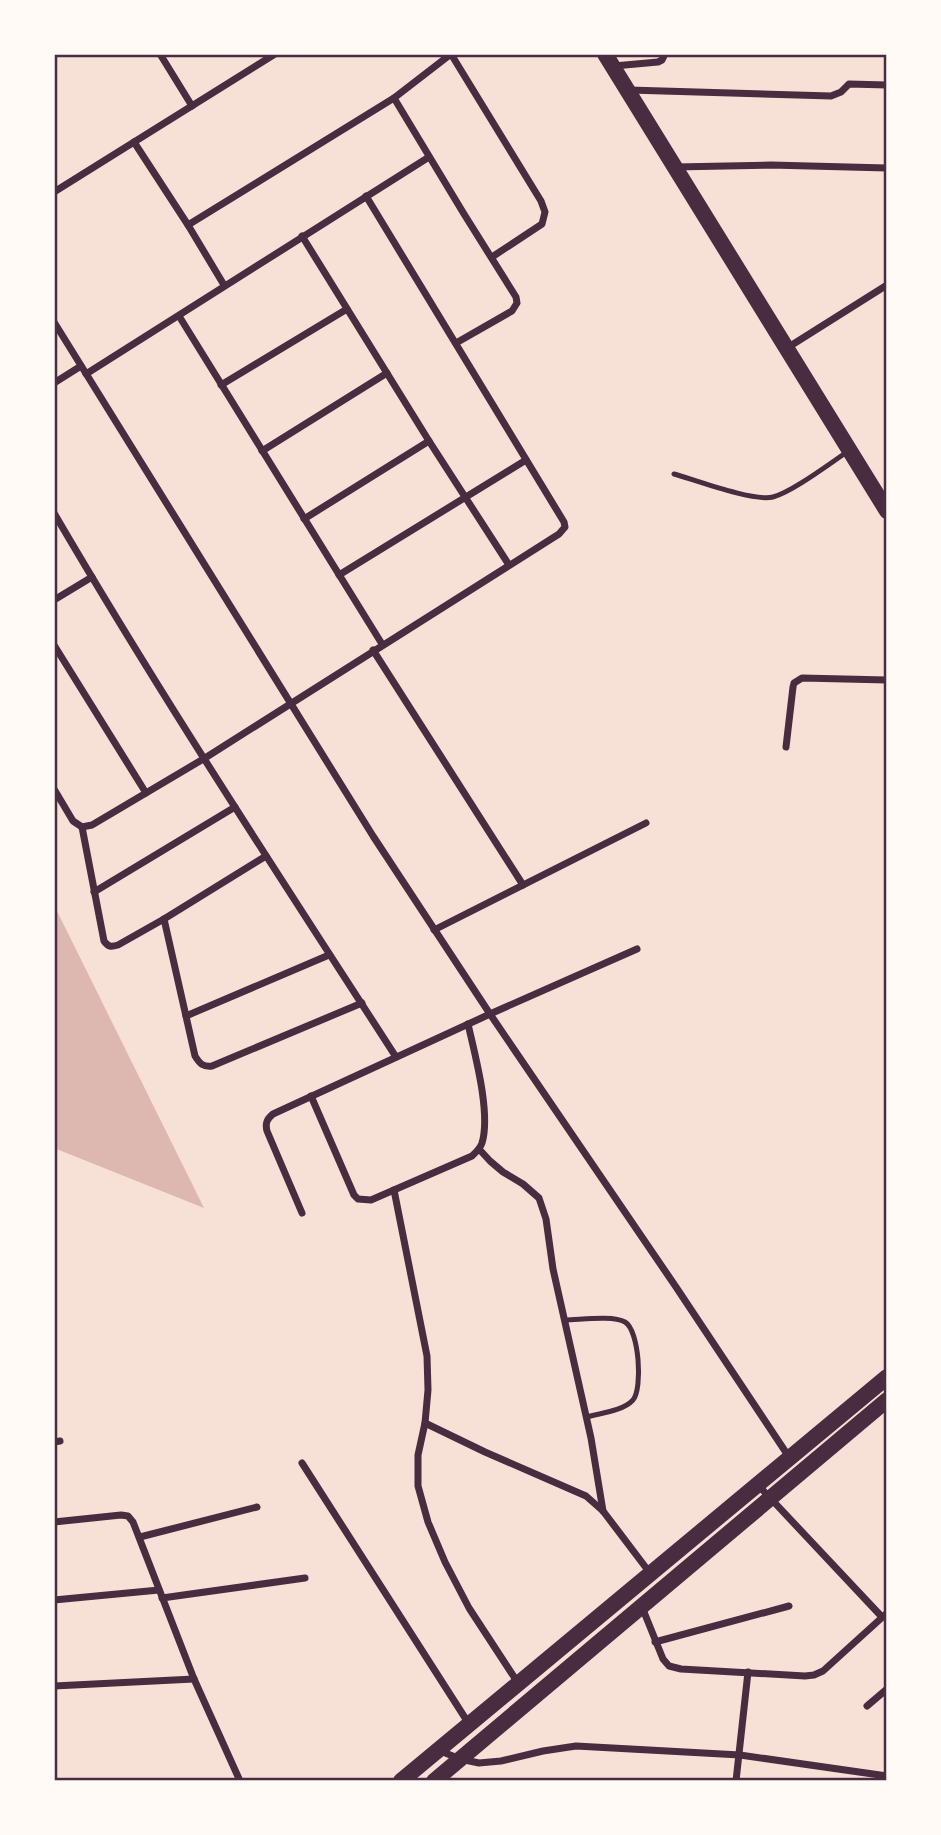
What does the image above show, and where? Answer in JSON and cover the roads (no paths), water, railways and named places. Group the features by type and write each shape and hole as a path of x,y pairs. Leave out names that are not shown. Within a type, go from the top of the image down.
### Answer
{"main road":[{"path":"609,60 887,511"},
{"path":"401,1781 887,1377"},
{"path":"434,1781 887,1400"}],"street":[{"path":"160,54 192,106"},
{"path":"54,192 275,54"},
{"path":"188,225 394,98 451,54 541,201 545,212 541,224 534,231 492,257"},
{"path":"609,60 658,62 664,54"},
{"path":"627,90 831,96 853,83 887,85"},
{"path":"394,98 516,297 517,303 512,311 456,344"},
{"path":"134,142 224,285"},
{"path":"54,383 83,370 179,316 429,157"},
{"path":"675,167 771,165 887,168"},
{"path":"54,789 73,821 82,827 92,825 205,758 559,534 565,527 366,196"},
{"path":"302,236 509,565"},
{"path":"786,348 887,285"},
{"path":"221,385 347,309"},
{"path":"179,316 382,644"},
{"path":"54,322 434,930 790,1458"},
{"path":"262,452 387,373"},
{"path":"304,519 429,441"},
{"path":"339,575 527,460"},
{"path":"54,513 235,807 396,1057"},
{"path":"54,600 92,577"},
{"path":"54,645 146,793"},
{"path":"373,650 523,885"},
{"path":"786,747 793,687 798,679 887,680"},
{"path":"94,892 235,807"},
{"path":"434,930 646,823"},
{"path":"82,827 104,941 111,947 164,919 266,856"},
{"path":"164,919 195,1056 205,1066 212,1066 362,1003"},
{"path":"302,1213 266,1124 273,1114 637,949"},
{"path":"186,1016 329,955"},
{"path":"311,1096 358,1199 365,1201 472,1156 483,1140 483,1095 468,1024"},
{"path":"479,1149 496,1167 539,1198 547,1219 553,1269 587,1417 603,1511"},
{"path":"394,1190 427,1356 428,1390 418,1455 418,1486 428,1522 445,1562 469,1608 518,1684"},
{"path":"425,1423 586,1496 603,1511 650,1574"},
{"path":"302,1463 469,1724"},
{"path":"641,1606 655,1642 669,1666 681,1669 805,1676 823,1671 885,1615 757,1485"},
{"path":"140,1537 257,1507"},
{"path":"54,1522 121,1515 128,1516 133,1522 194,1679 240,1781"},
{"path":"54,1600 161,1594 306,1578"},
{"path":"655,1642 789,1606"},
{"path":"736,1781 748,1672"},
{"path":"54,1686 194,1679"},
{"path":"867,1706 887,1689"},
{"path":"438,1750 479,1763 576,1746 739,1758 887,1776"}],"lane":[{"path":"674,474 746,495 771,498 850,451"},
{"path":"565,1320 615,1319 626,1322 636,1340 639,1384 631,1403 587,1417"}]}
